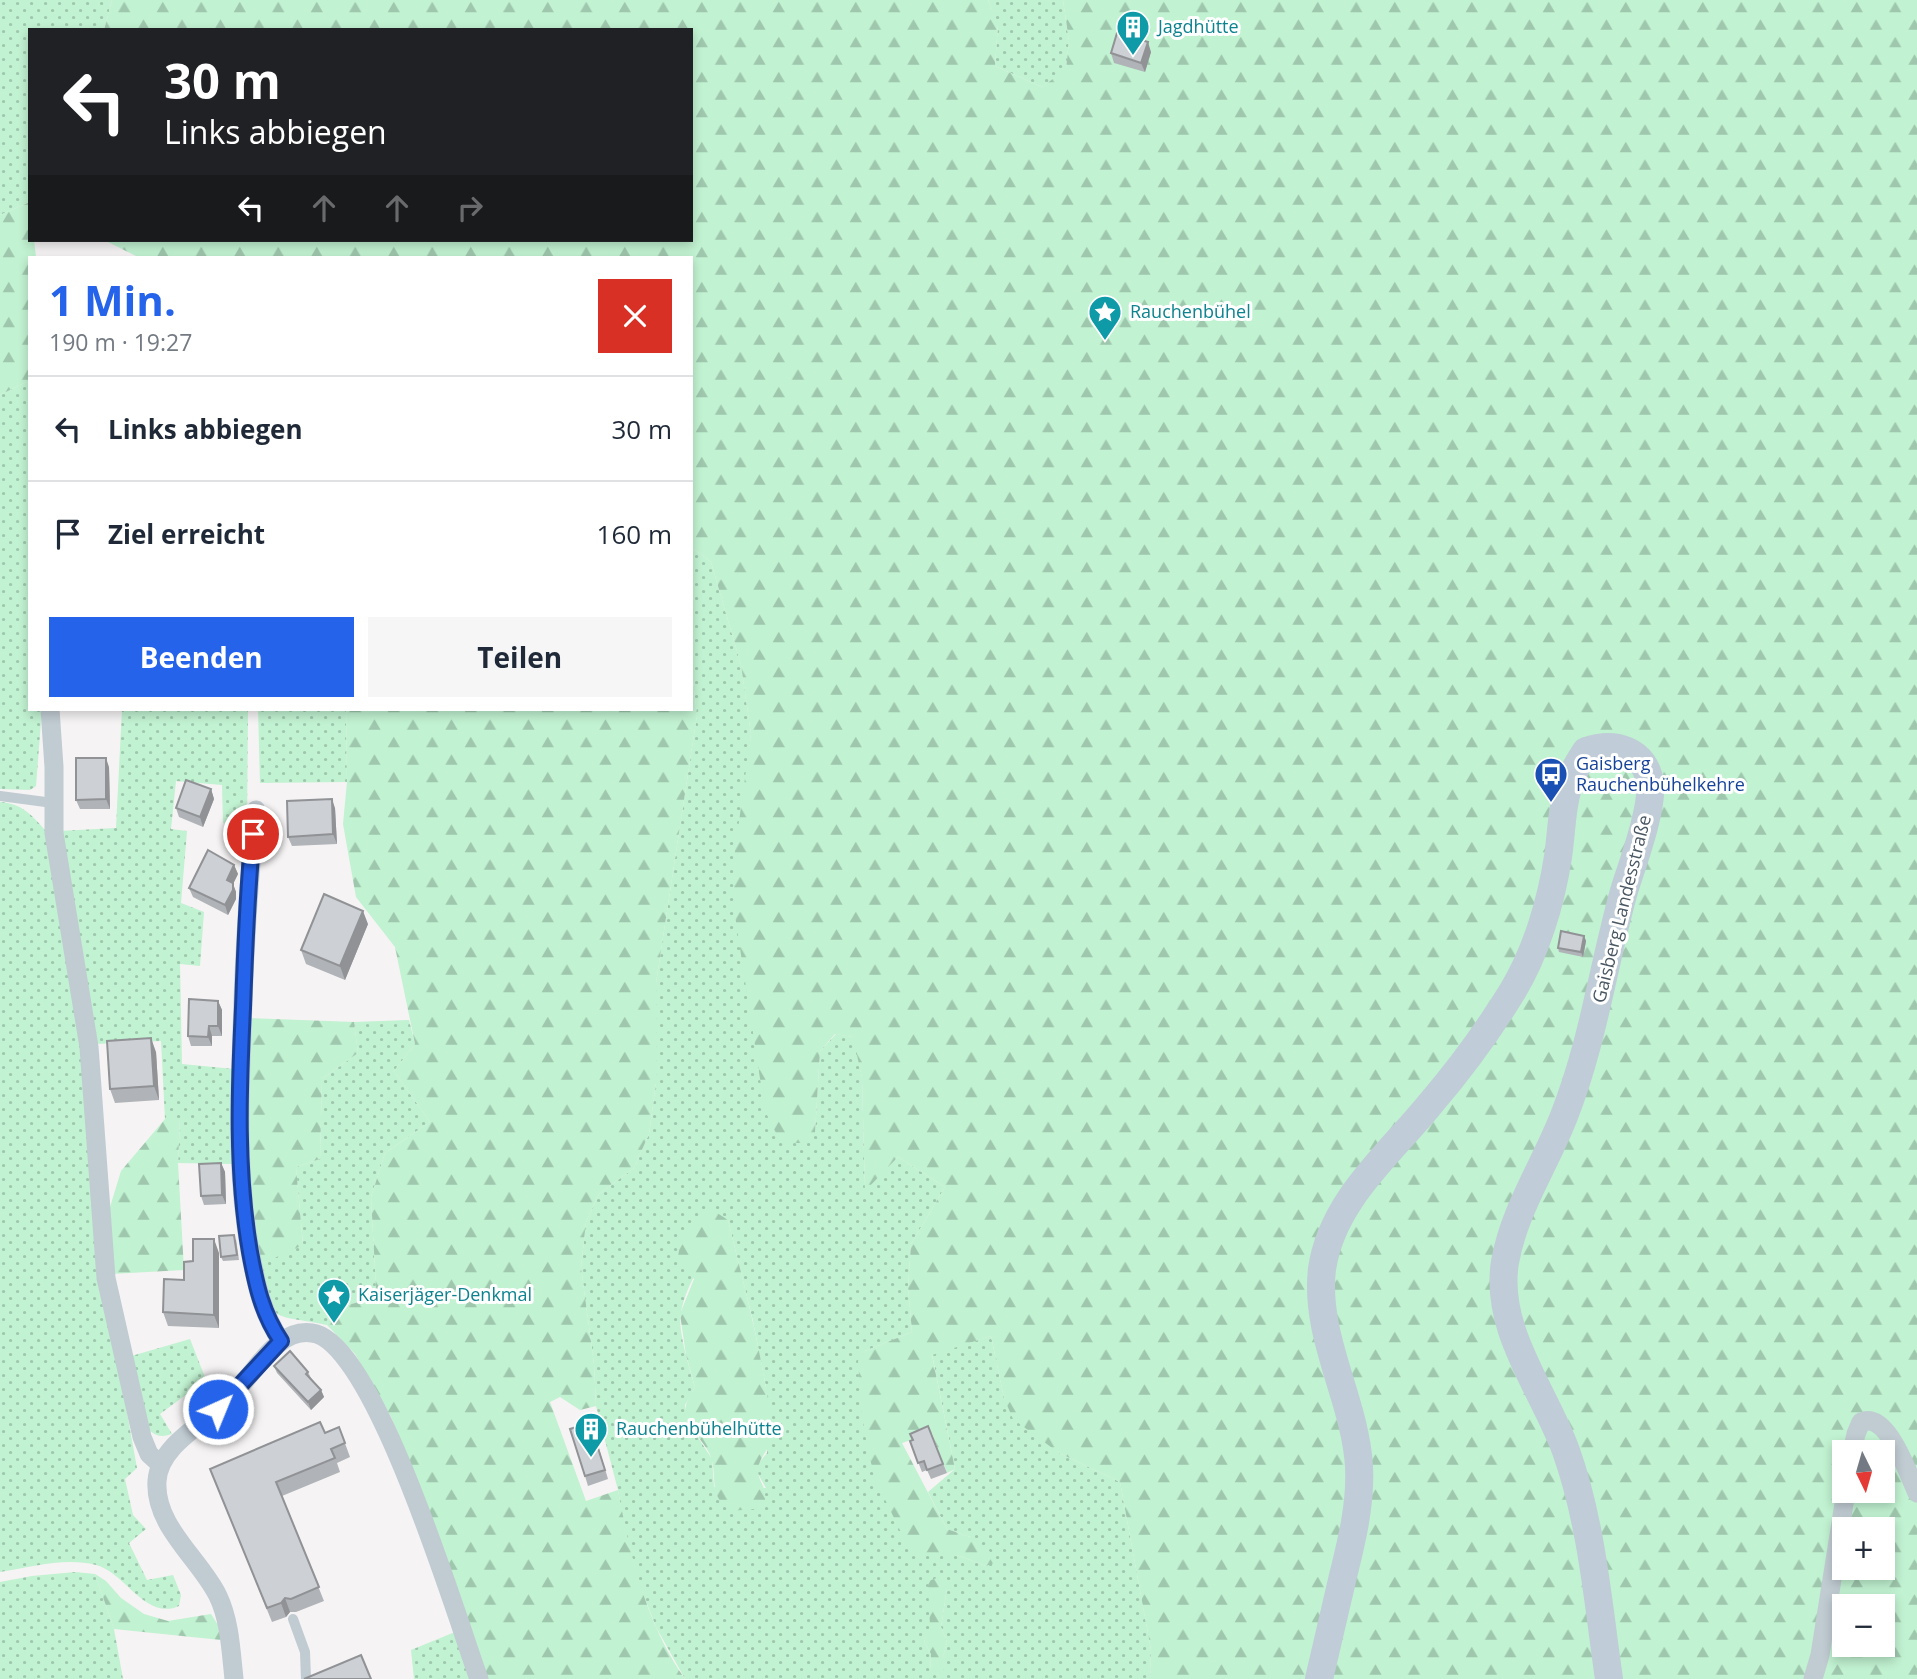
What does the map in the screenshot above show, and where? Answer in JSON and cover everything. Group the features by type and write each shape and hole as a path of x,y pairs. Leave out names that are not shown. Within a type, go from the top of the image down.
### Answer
{"main road":[{"name":"Gaisberg Landesstraße","path":"1319,1679 1353,1537 1359,1486 1353,1424 1331,1347 1323,1307 1322,1269 1330,1238 1350,1199 1463,1064 1514,990 1535,944 1550,892 1558,859 1567,784 1586,751 1610,745 1624,750 1644,764 1651,797 1618,913 1585,1056 1564,1116 1520,1211 1505,1262 1503,1296 1523,1359 1566,1451 1589,1537 1609,1679"}],"street":[{"path":"50,711 54,833 91,1059 106,1278 142,1437 149,1454 161,1465"},
{"path":"256,810 245,957 240,1168 244,1216 259,1297 269,1322 281,1341"},
{"path":"234,1679 228,1630 221,1603 214,1587 173,1528 159,1502 157,1478 169,1451 218,1409 281,1341 304,1332 328,1338 345,1356 364,1384 394,1444 479,1679"},
{"path":"1855,1440 1857,1429 1863,1421 1875,1422 1886,1431 1890,1440"},
{"path":"1895,1449 1917,1493"},
{"path":"1814,1679 1844,1503"}],"lane":[{"path":"0,796 53,803"},
{"path":"293,1619 304,1652 306,1679"}],"green space":[{"path":"0,0 112,0 105,28 28,28 28,203 0,215"},
{"path":"112,0 988,0 998,23 995,66 1042,87 1066,69 1069,41 1063,0 1917,0 1917,1679 1150,1679 1151,1650 1120,1482 1059,1453 1013,1419 1004,1398 991,1336 932,1355 955,1469 947,1473 932,1433 902,1443 947,1529 970,1537 993,1554 994,1563 986,1566 957,1555 912,1555 877,1483 869,1456 862,1416 858,1361 865,1351 912,1332 908,1287 911,1244 945,1187 898,1157 865,1191 862,1078 853,1037 835,1034 820,1051 815,1133 802,1143 781,1143 765,1111 734,909 734,858 751,734 741,665 711,562 693,548 693,256 136,256 108,242 693,242 693,28 105,28"},
{"path":"988,0 1063,0 1069,41 1066,70 1042,87 995,66 998,24"},
{"path":"28,203 28,242 34,242 36,256 28,256 28,381 0,395 0,215"},
{"path":"28,381 28,711 42,711 36,786 30,790 0,789 0,395"},
{"path":"693,548 711,562 741,665 751,734 734,909 815,1133 820,1051 836,1034 854,1037 862,1078 865,1190 898,1157 945,1187 911,1244 908,1287 912,1332 865,1351 912,1555 957,1555 986,1566 970,1537 947,1529 928,1492 955,1469 932,1354 991,1336 1004,1398 1059,1453 1120,1482 1151,1650 1150,1679 685,1679 656,1627 640,1586 626,1536 618,1490 596,1406 594,1364 581,1267 586,1222 599,1194 634,1168 649,1134 656,1083 656,983 697,715 693,680","holes":["728,1220 766,1387 767,1453 758,1464 758,1474 766,1488 714,1487 712,1459 688,1422 685,1405 695,1387 682,1339 680,1320 688,1288","947,1588 941,1627 947,1642 943,1671 930,1671 931,1654 924,1642"]},
{"path":"693,680 697,715 656,983 656,1083 649,1134 634,1168 599,1194 586,1222 581,1267 594,1364 596,1406 580,1410 560,1397 550,1402 586,1501 618,1490 641,1588 671,1658 685,1679 487,1679 419,1486 391,1417 355,1354 327,1325 332,1309 359,1302 376,1288 371,1197 385,1153 430,1122 394,1071 415,1044 395,947 356,897 343,824 347,782 346,711 693,711"},
{"path":"122,711 248,711 247,825 223,823 222,785 176,781 171,829 187,831 181,903 204,912 200,966 180,964 182,1064 234,1069 234,1164 178,1163 180,1120 165,1119 161,1041 95,1044 59,831 116,828"},
{"path":"258,711 346,711 347,782 260,783"},
{"path":"0,802 20,807 45,830 82,1045 117,1358 137,1468 125,1479 133,1515 146,1529 129,1543 147,1580 173,1575 181,1595 179,1606 167,1609 145,1601 116,1576 96,1565 60,1562 0,1572"},
{"path":"249,1018 354,1022 358,1053 322,1079 320,1159 296,1167 303,1245 261,1264 248,1202"},
{"path":"409,1020 415,1044 394,1071 430,1122 385,1153 371,1197 376,1288 359,1302 332,1309 327,1325 284,1317 277,1313 268,1298 261,1264 303,1244 296,1167 320,1159 322,1079 358,1053 354,1022"},
{"path":"165,1119 180,1119 178,1163 184,1270 111,1274 106,1220 121,1171"},
{"path":"714,1211 728,1220 753,1322 769,1406 770,1441 758,1470 765,1500 754,1509 730,1511 723,1505 716,1494 710,1454 692,1429 686,1415 687,1402 695,1387 686,1355 680,1314 694,1279 678,1257 681,1237 701,1217"},
{"path":"190,1339 206,1380 160,1414 172,1434 158,1436 146,1428 128,1357"},
{"path":"75,1572 95,1574 114,1629 123,1679 0,1679 0,1582"},
{"path":"95,1574 106,1581 121,1598 144,1614 168,1621 211,1614 218,1625 221,1640 114,1629"},
{"path":"942,1578 947,1588 941,1627 947,1642 943,1671 938,1677 930,1671 931,1654 924,1642 930,1626 928,1581"},
{"path":"455,1632 472,1679 414,1679 411,1650"}],"building":[{"path":"1117,33 1148,42 1141,63 1111,53"},
{"path":"76,758 106,758 106,799 76,800"},
{"path":"186,780 211,789 200,817 176,808"},
{"path":"332,799 333,834 288,837 287,801"},
{"path":"208,850 234,865 227,880 233,883 233,890 225,905 189,888"},
{"path":"324,894 363,911 340,966 301,950"},
{"path":"1561,931 1584,936 1581,952 1558,948"},
{"path":"189,999 218,1001 218,1026 209,1026 208,1037 188,1036"},
{"path":"151,1038 154,1086 110,1089 107,1041"},
{"path":"221,1163 222,1195 201,1196 199,1164"},
{"path":"234,1235 237,1255 221,1257 219,1236"},
{"path":"193,1239 214,1239 214,1315 163,1312 164,1279 184,1280 184,1262 193,1261"},
{"path":"290,1351 321,1390 308,1402 274,1366"},
{"path":"320,1422 325,1433 339,1427 345,1443 331,1449 335,1458 276,1482 319,1587 291,1599 285,1598 281,1603 267,1608 210,1469"},
{"name":"Rauchenbühelhütte","path":"590,1423 605,1470 585,1476 570,1429"},
{"path":"928,1426 943,1464 927,1470 924,1461 918,1463 910,1434"},
{"path":"361,1655 371,1679 304,1679"}],"place":[{"name":"Jagdhütte","path":"1133,57"},
{"name":"Rauchenbühel","path":"1105,342"},
{"name":"Gaisberg Rauchenbühelkehre","path":"1551,804"},
{"name":"Kaiserjäger-Denkmal","path":"334,1325"},
{"name":"Rauchenbühelhütte","path":"591,1459"}],"route":[{"path":"218,1409 281,1341 269,1322 259,1297 244,1216 240,1168 242,1017 253,834"}]}
